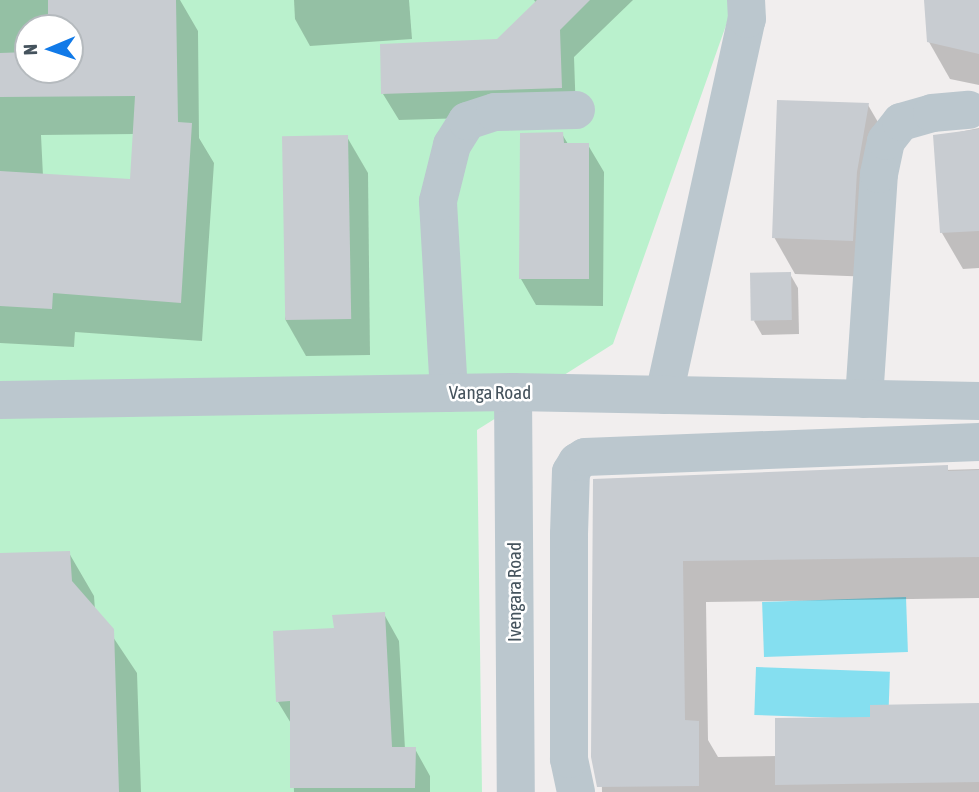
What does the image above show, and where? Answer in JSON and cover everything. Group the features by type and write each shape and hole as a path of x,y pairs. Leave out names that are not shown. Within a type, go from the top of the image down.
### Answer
{"street":[{"path":"664,395 747,19 746,0"},
{"path":"449,393 438,201 452,145 467,121 495,112 576,110"},
{"path":"864,399 879,174 886,141 901,122 932,113 970,110"},
{"name":"Vanga Road","path":"0,400 513,392 979,401"},
{"name":"Ivengara Road","path":"513,392 516,792"},
{"path":"576,792 569,759 569,534 571,472 585,457 979,442"},
{"path":"514,535 569,534"}],"green space":[{"path":"0,0 735,0 613,344 477,430 482,792 0,792"}],"water":[{"path":"906,597 908,652 764,657 762,602"},
{"path":"756,667 890,672 888,720 754,715"}],"building":[{"path":"48,0 176,0 178,122 192,123 181,303 53,293 52,309 0,306 0,171 130,179 135,96 0,97 0,53 14,52 14,84 84,84 84,14 48,14"},
{"path":"537,0 590,0 560,30 562,88 381,94 380,44 497,39"},
{"path":"924,0 979,0 979,54 927,42"},
{"path":"777,100 869,103 857,172 853,241 772,238"},
{"path":"979,129 979,231 940,233 933,135"},
{"path":"563,132 564,143 589,143 589,279 519,279 520,133"},
{"path":"348,135 351,319 285,320 282,136"},
{"path":"791,272 792,320 751,321 750,273"},
{"path":"948,465 948,471 979,470 979,557 683,561 685,720 699,721 699,786 597,787 591,757 593,479"},
{"path":"70,551 72,581 114,629 119,792 0,792 0,553"},
{"path":"385,612 392,747 416,747 415,788 290,788 290,701 276,702 273,631 334,628 332,615"},
{"path":"979,703 979,782 775,785 775,718 870,717 870,705"}]}
